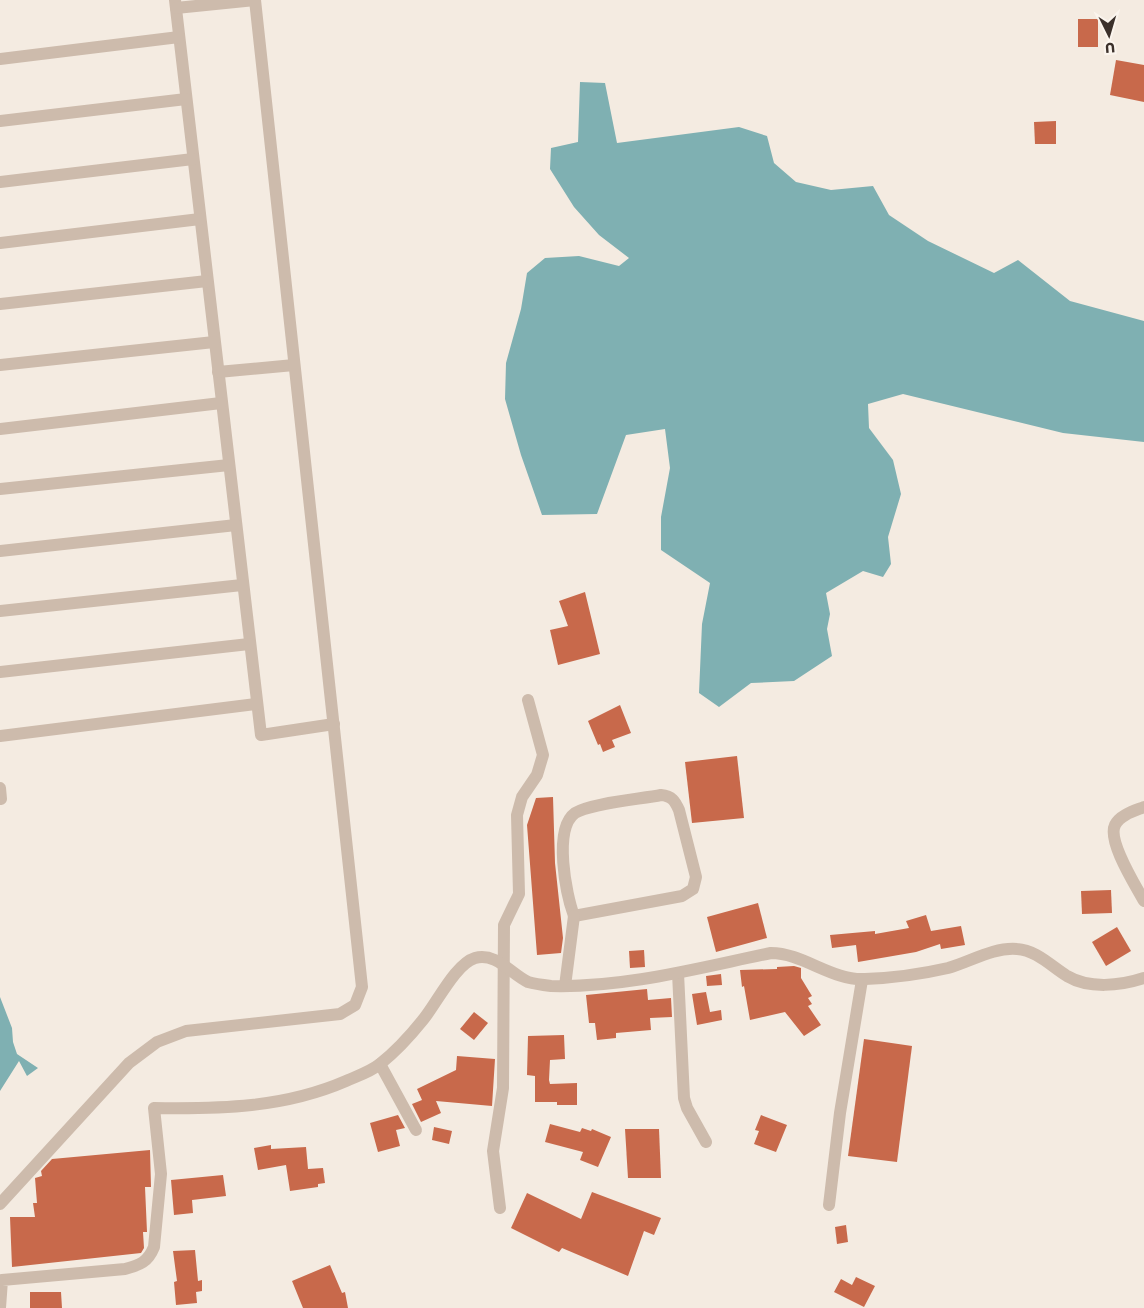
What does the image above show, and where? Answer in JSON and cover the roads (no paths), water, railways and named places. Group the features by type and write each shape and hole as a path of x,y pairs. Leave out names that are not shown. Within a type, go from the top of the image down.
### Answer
{"street":[{"path":"0,1204 129,1063 156,1042 186,1031 340,1014 355,1005 362,987 334,724 294,365 255,0 175,4 261,735 334,724"},
{"path":"0,59 179,37"},
{"path":"0,121 186,99"},
{"path":"0,182 193,159"},
{"path":"0,243 200,219"},
{"path":"0,304 207,281"},
{"path":"0,365 214,342"},
{"path":"218,372 294,365"},
{"path":"0,429 221,402"},
{"path":"0,489 229,466"},
{"path":"0,551 236,525"},
{"path":"0,611 242,585"},
{"path":"0,672 249,644"},
{"path":"500,1208 493,1151 503,1088 504,925 519,894 517,815 522,798 537,775 543,755 528,700"},
{"path":"0,736 256,704"},
{"path":"565,986 574,916 565,878 563,845 567,822 571,817 587,808 661,795 669,796 675,801 692,853 696,877 692,889 682,896 574,916"},
{"path":"1144,807 1121,818 1116,823 1113,835 1116,846 1144,901"},
{"path":"0,1308 2,1280 125,1269 140,1265 150,1258 154,1247 162,1174 154,1108 241,1108 281,1101 329,1088 380,1064 422,1022 452,978 470,960 485,957 503,965 528,982 565,986 605,984 678,973 777,953 862,980 946,968 1008,949 1018,949 1034,954 1068,976 1084,983 1117,984 1144,978"},
{"path":"678,973 684,1098 690,1116 706,1142"},
{"path":"830,1206 841,1104 862,980"},
{"path":"380,1064 416,1130"}],"water":[{"path":"580,82 605,83 617,143 739,127 767,136 774,163 796,182 831,190 873,186 889,215 928,241 994,273 1018,260 1070,301 1144,321 1144,442 1063,433 903,394 868,404 869,428 893,460 901,494 888,537 891,564 883,577 863,571 826,593 830,614 827,629 832,656 794,681 751,683 719,707 699,693 702,624 710,583 661,550 661,517 670,468 665,429 626,435 597,514 542,515 521,455 505,399 506,363 521,309 527,273 545,258 579,256 619,266 629,258 599,235 574,207 550,169 551,148 578,142"},
{"path":"0,997 12,1028 13,1042 17,1054 38,1068 27,1076 19,1061 0,1091"}]}
